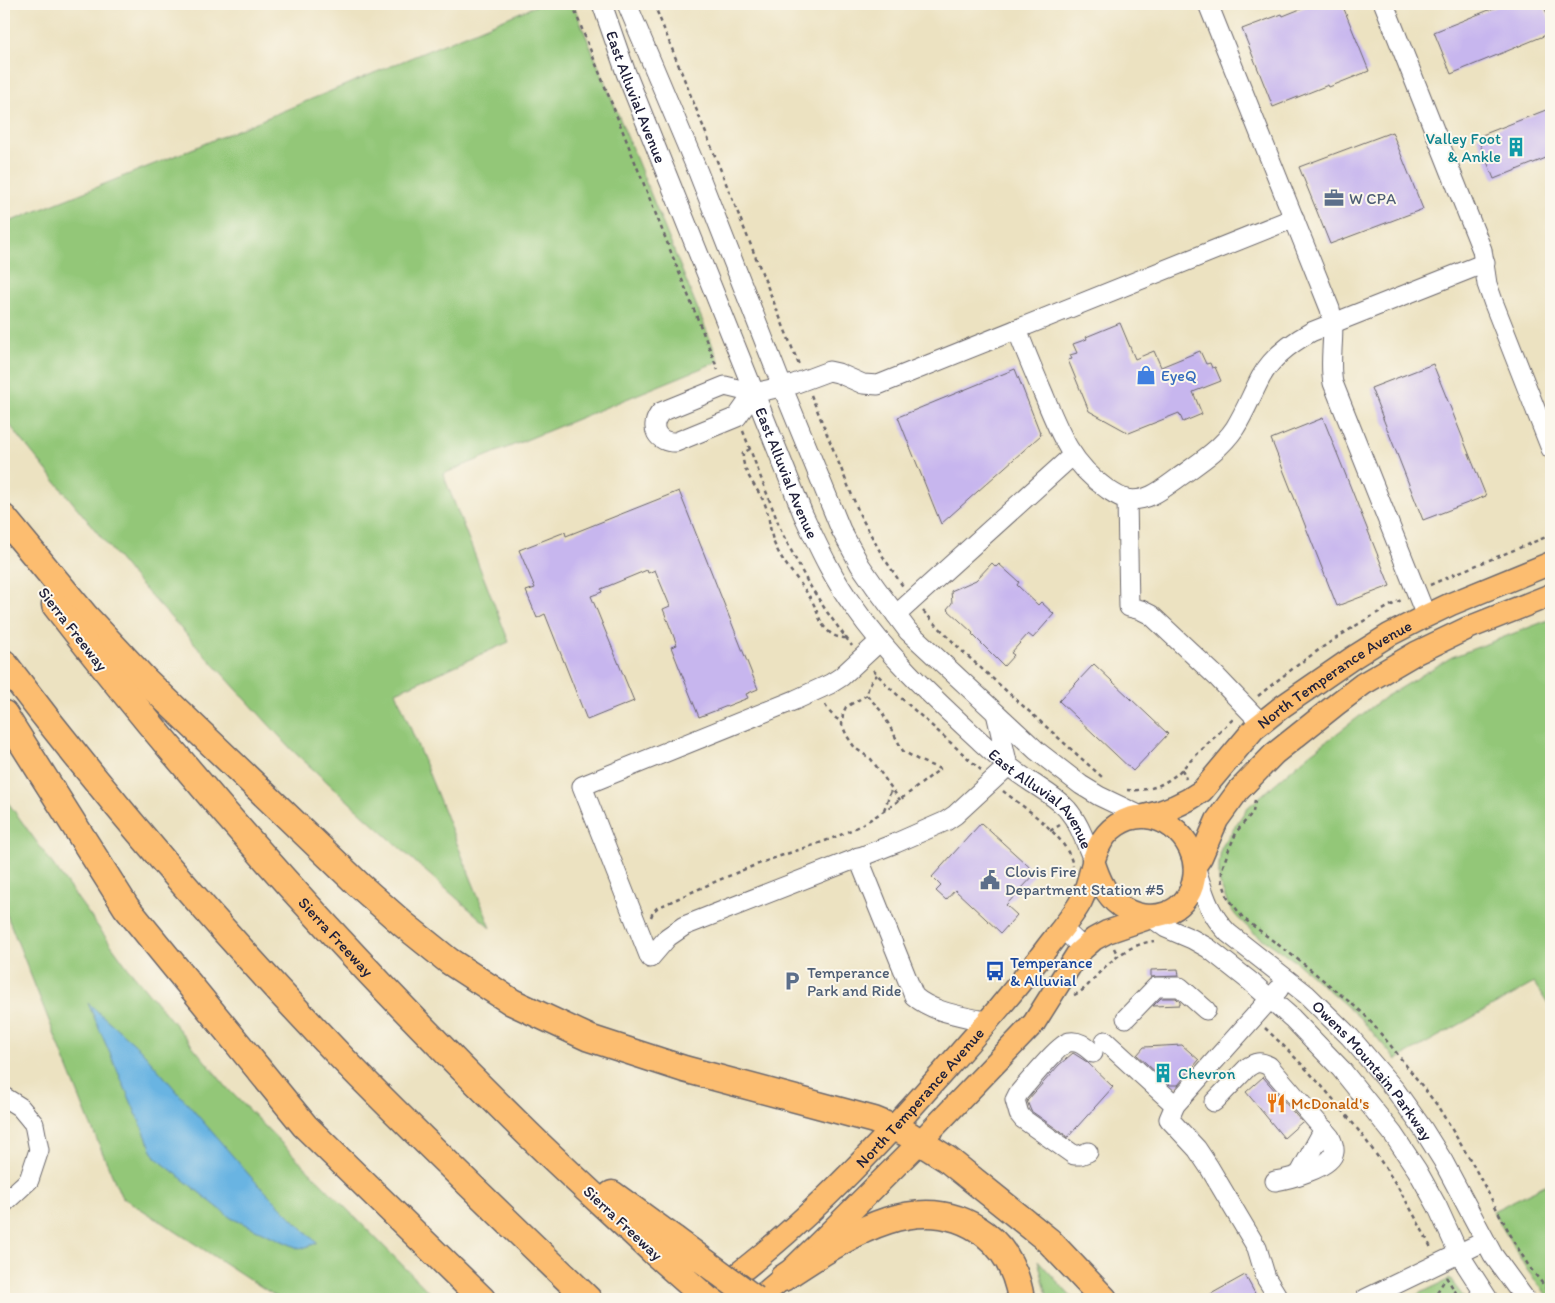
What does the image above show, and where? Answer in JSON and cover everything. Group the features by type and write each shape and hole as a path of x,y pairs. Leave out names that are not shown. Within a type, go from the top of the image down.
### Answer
{"highway":[{"path":"4,518 86,617 144,679 359,886 449,960 512,1002 589,1038 684,1069 864,1118 894,1128 947,1160 1050,1240 1104,1299"},
{"name":"Sierra Freeway","path":"4,539 91,652 174,755 301,899 409,1014 519,1126 664,1246 706,1299"},
{"path":"4,663 53,728 152,848 250,958 343,1059 588,1299"},
{"path":"4,714 126,907 305,1126 482,1299"},
{"path":"783,1278 838,1242 882,1221 918,1215 941,1215 966,1222 979,1229 996,1244 1006,1256 1014,1272 1021,1299"},
{"path":"664,1246 756,1299"}],"main road":[{"name":"North Temperance Avenue","path":"1143,817 1170,808 1202,791 1237,748 1261,723 1354,657 1389,635 1451,604 1551,563"},
{"path":"1430,647 1474,613 1551,579"},
{"name":"North Temperance Avenue","path":"1195,866 1201,857 1217,820 1238,792 1274,754 1364,684 1394,665 1468,628 1551,595"},
{"path":"1143,817 1162,820 1178,832 1188,846 1195,866 1194,880 1188,895 1183,901 1163,915 1151,917 1129,911 1120,906 1101,883 1093,860 1096,850 1112,828 1123,820 1143,817"},
{"name":"North Temperance Avenue","path":"706,1299 786,1234 830,1194 894,1128 988,1022 1073,914 1084,894 1093,860"},
{"name":"North Temperance Avenue","path":"756,1299 783,1278 920,1142 1034,1023 1072,960 1083,948 1107,932 1151,917"}],"street":[{"name":"East Alluvial Avenue","path":"602,4 626,73 803,514 824,559 854,608 880,641 925,688 1008,766 1045,791 1067,809 1079,826 1093,860"},
{"name":"East Alluvial Avenue","path":"627,4 698,172 841,530 860,565 896,615 921,643 1038,751 1082,786 1098,796 1143,817"},
{"path":"1208,4 1330,309 1334,323 1331,365 1334,383 1426,616"},
{"path":"1384,4 1482,250 1487,284 1551,449"},
{"path":"754,393 737,416 676,442 662,440 658,436 655,422 661,412 725,386 754,393 832,371 863,384 878,385 1294,218"},
{"path":"1017,330 1059,431 1072,455 1098,482 1119,496 1127,499 1138,499 1155,494 1219,448 1234,429 1250,402 1262,376 1272,362 1290,345 1334,323 1485,263"},
{"path":"896,615 1072,455"},
{"path":"1127,499 1130,607 1151,615 1217,677 1261,723"},
{"path":"880,641 841,677 818,690 582,786 650,958 668,937 684,926 896,843 946,821 964,808 1008,766 996,712"},
{"path":"858,857 914,996 931,1008 988,1022"},
{"name":"Owens Mountain Parkway","path":"1195,866 1205,898 1219,923 1244,946 1288,978 1314,1002 1350,1037 1396,1091 1423,1128 1443,1161 1485,1241 1525,1299"},
{"name":"Owens Mountain Parkway","path":"1151,917 1166,928 1208,948 1271,999 1341,1069 1393,1134 1417,1170 1460,1254 1488,1299"},
{"path":"1062,928 1083,948"},
{"path":"1279,1299 1266,1278 1257,1248 1209,1167 1197,1149 1169,1119 1175,1105 1288,978"},
{"path":"1126,1018 1156,988 1180,987 1206,1010"},
{"path":"1088,1152 1074,1155 1023,1119 1019,1114 1015,1100 1018,1094 1064,1044 1075,1042 1099,1048 1175,1105"},
{"path":"1214,1102 1246,1068 1253,1064 1263,1063 1269,1066 1330,1136 1334,1151 1332,1156 1315,1169 1275,1181"},
{"path":"4,1097 20,1107 34,1124 39,1150 29,1180 4,1203"},
{"path":"1365,1299 1485,1241"}],"path":[{"path":"572,4 720,375"},
{"path":"654,4 860,515 882,555 912,600 962,651 1107,781"},
{"path":"742,428 782,534 807,581 854,648"},
{"path":"750,449 743,454 744,464 765,504 776,548 813,602 819,618 825,627 834,635 846,638"},
{"path":"871,668 979,768"},
{"path":"651,922 653,912 657,908 720,878 836,837 884,812 940,770 903,751 882,712 867,695 868,687 877,675"},
{"path":"818,690 828,710 836,719 841,721"},
{"path":"867,695 846,707 841,721 847,736 855,748 871,760 900,800"},
{"path":"1121,788 1141,791 1156,787 1178,773 1205,747"},
{"path":"884,812 892,788"},
{"path":"1004,792 1036,816 1066,848 1073,865 1072,873"},
{"path":"1233,906 1224,887 1222,869 1237,831 1253,812"},
{"path":"1081,992 1107,964 1124,951 1136,945 1158,940"},
{"path":"1256,1016 1309,1071 1365,1139 1395,1181 1460,1299"}],"green space":[{"path":"540,4 573,4 719,361 443,474 509,642 396,692 491,928 293,751 131,574 4,418 4,224 182,153"},
{"path":"1551,619 1551,1009 1534,983 1396,1060 1361,1019 1295,961 1254,933 1237,917 1228,905 1219,881 1221,848 1247,808 1307,756 1385,697 1452,657"},
{"path":"4,797 128,968 229,1090 436,1299 280,1299 121,1196 4,908"},
{"path":"1551,1182 1550,1299 1527,1270 1493,1211"},
{"path":"1038,1260 1073,1299 1048,1299"},
{"path":"1450,1279 1465,1299 1408,1299"}],"water":[{"path":"88,1003 141,1050 251,1177 317,1243 300,1249 231,1218 155,1157"}],"building":[{"path":"1313,4 1342,4 1369,71 1273,107 1242,29"},
{"path":"1504,4 1543,4 1551,23 1551,33 1451,74 1434,32"},
{"name":"Valley Foot & Ankle","path":"1551,108 1551,156 1494,179 1477,137"},
{"path":"1392,132 1423,209 1330,244 1299,167"},
{"name":"EyeQ","path":"1120,323 1135,359 1154,351 1161,367 1200,351 1206,364 1210,363 1212,368 1215,367 1221,381 1193,392 1202,414 1183,422 1179,413 1129,433 1089,411 1068,360 1072,359 1070,355 1077,353 1073,344"},
{"path":"1433,364 1486,496 1423,520 1371,388"},
{"path":"1015,369 1041,435 941,524 898,417"},
{"path":"1323,418 1390,586 1337,606 1271,439"},
{"path":"679,491 758,689 746,694 748,698 699,717 671,647 677,645 663,609 670,606 655,570 648,573 647,570 601,589 602,592 591,596 634,701 587,720 545,614 537,618 526,591 535,588 519,550 565,532 566,536"},
{"path":"992,563 996,567 999,564 1019,582 1017,585 1038,605 1041,602 1054,614 1033,638 1028,634 1011,653 1014,655 1004,666 947,609 952,603 951,591 976,580"},
{"path":"1094,664 1168,734 1133,771 1059,701"},
{"path":"981,823 1036,873 1006,905 1017,915 1001,933 955,890 946,900 936,891 941,886 932,877"},
{"path":"1178,969 1179,976 1151,977 1151,970"},
{"path":"1161,998 1176,998 1180,1005 1153,1006"},
{"name":"Chevron","path":"1182,1045 1199,1060 1178,1085 1170,1085 1137,1055 1144,1047"},
{"path":"1073,1053 1087,1062 1113,1087 1068,1137 1031,1111 1027,1101 1059,1065"},
{"path":"1263,1077 1302,1122 1284,1138 1246,1092"},
{"path":"1245,1275 1258,1299 1202,1299"}],"place":[{"name":"Valley Foot & Ankle","path":"1516,147"},
{"name":"W CPA","path":"1334,198"},
{"name":"EyeQ","path":"1146,375"},
{"name":"Clovis Fire Department Station #5","path":"990,880"},
{"name":"Temperance & Alluvial","path":"995,971"},
{"name":"Temperance Park and Ride","path":"792,981"},
{"name":"Chevron","path":"1163,1073"},
{"name":"McDonald's","path":"1276,1103"}]}
